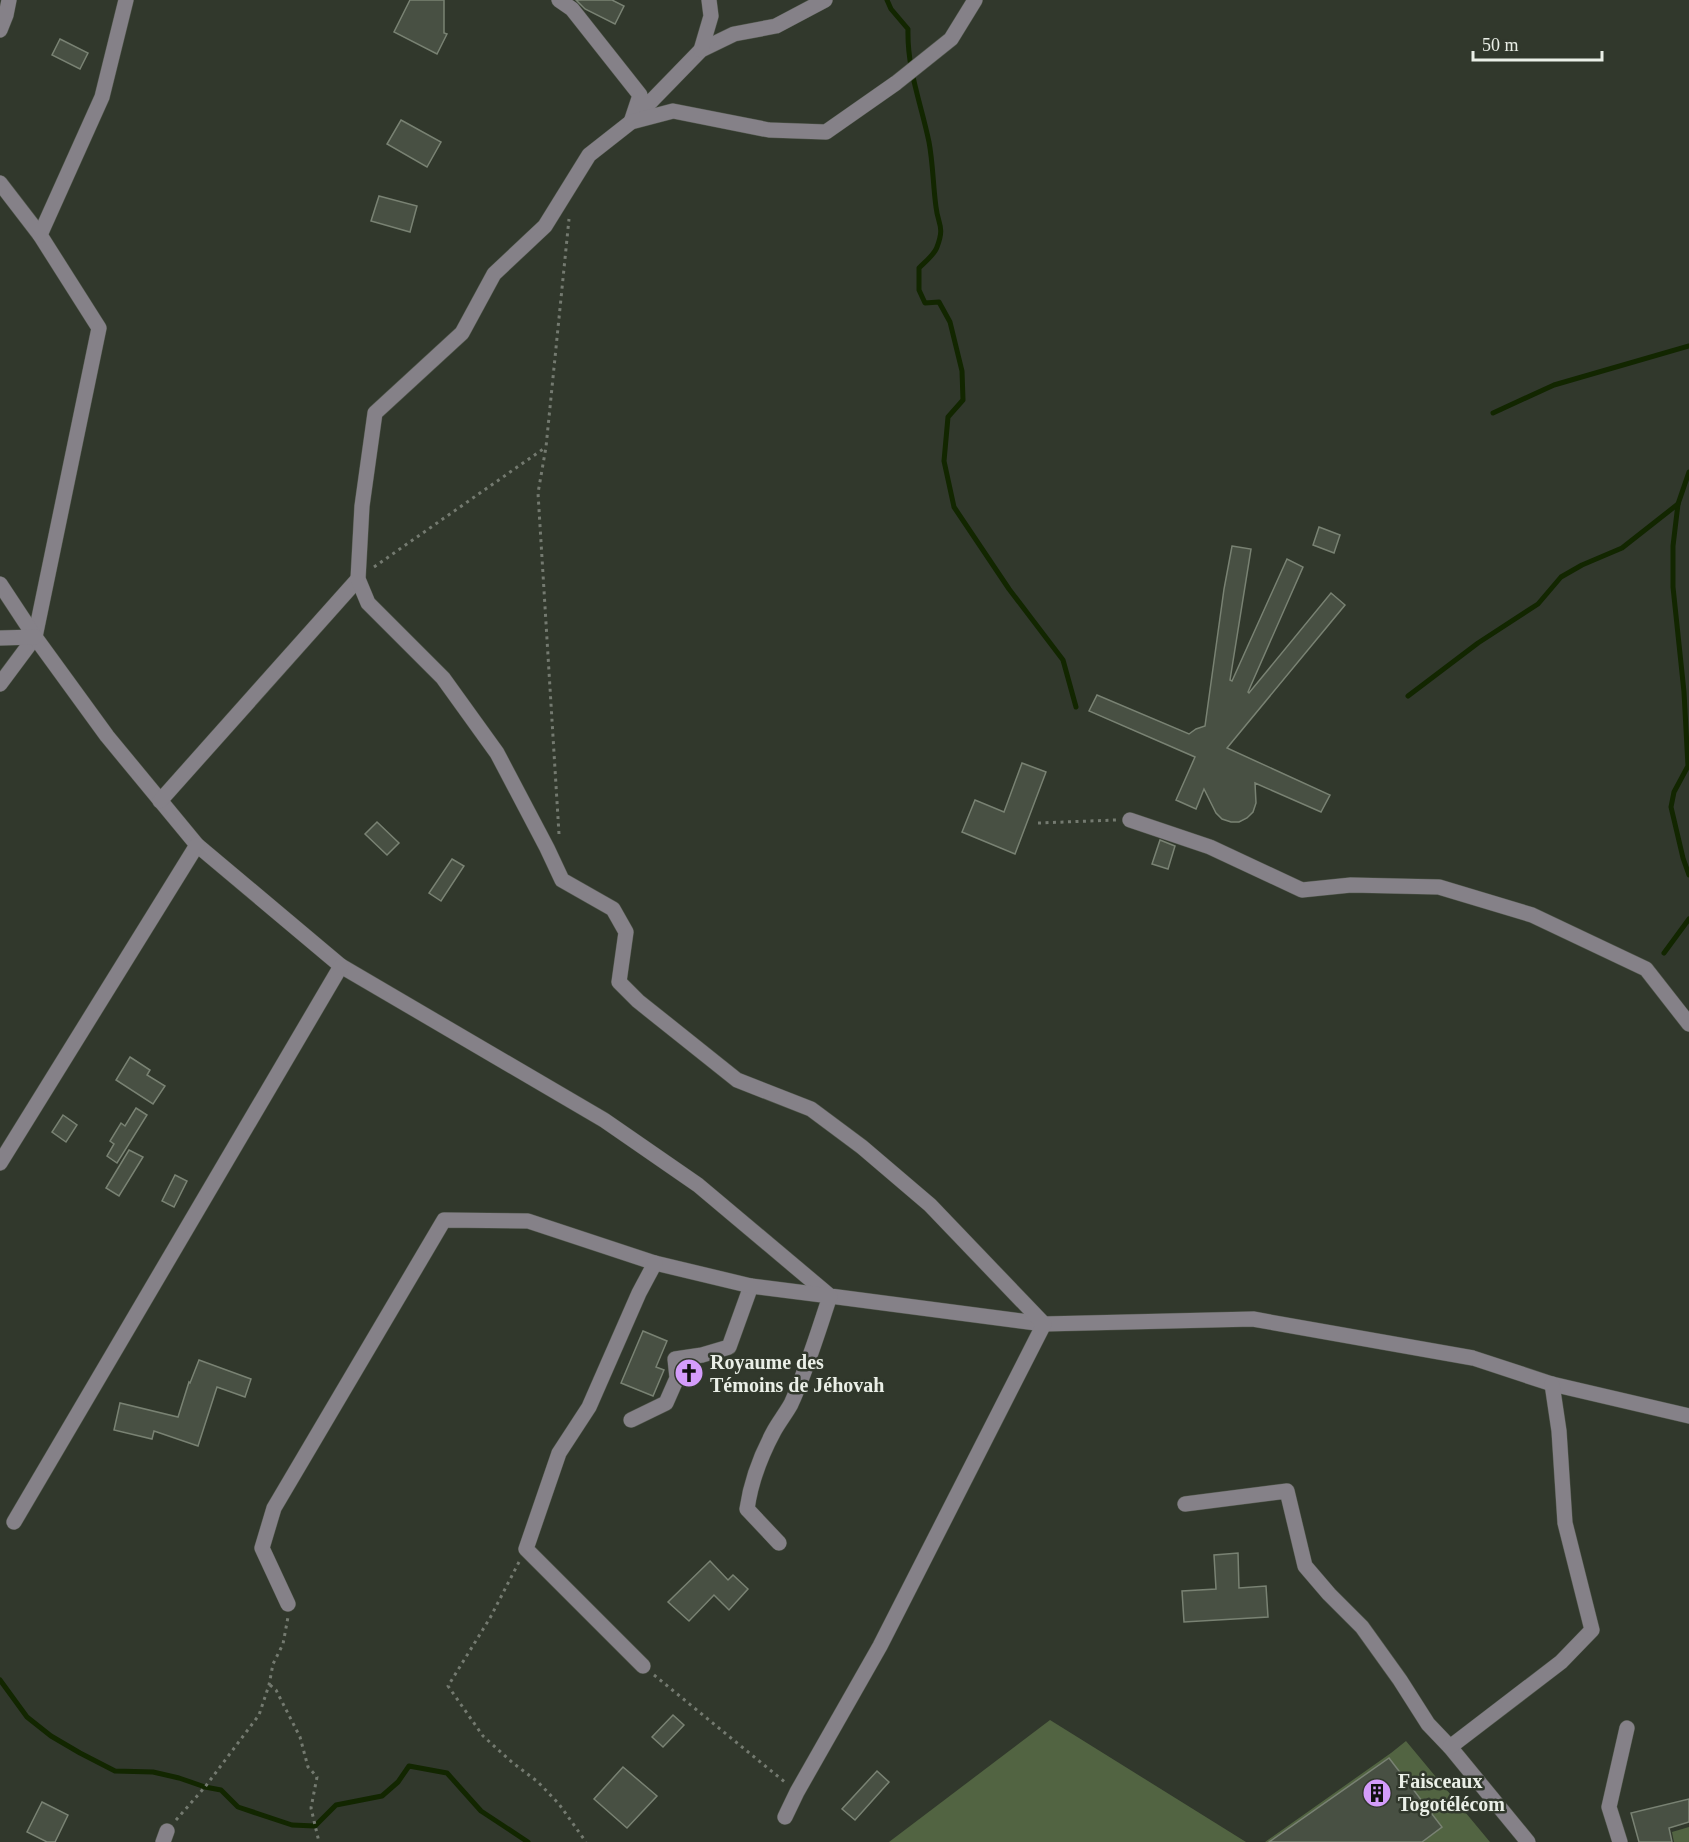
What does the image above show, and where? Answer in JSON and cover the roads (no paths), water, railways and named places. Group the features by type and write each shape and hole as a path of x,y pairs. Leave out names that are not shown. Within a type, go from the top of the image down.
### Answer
{"street":[{"path":"0,30 9,0"},
{"path":"40,235 102,98 126,0"},
{"path":"559,0 572,9 640,95 631,122"},
{"path":"701,50 711,16 709,0"},
{"path":"825,0 776,26 734,34 701,50 631,122 589,155 545,226 494,274 462,333 375,413 362,506 358,579 368,603 443,678 497,753 548,848 562,880 613,909 626,932 619,982 638,1001 737,1080 811,1109 862,1147 930,1206 1044,1324"},
{"path":"631,122 673,111 770,130 826,132 896,83 951,39 975,0"},
{"path":"0,183 40,235 99,328 34,637 0,684"},
{"path":"160,801 358,579"},
{"path":"0,584 34,637 107,736 197,845 341,966 613,1127 698,1185 830,1296"},
{"path":"0,638 34,637"},
{"path":"1130,820 1210,847 1302,890 1351,885 1439,887 1532,915 1646,969 1689,1024"},
{"path":"0,1163 197,845"},
{"path":"14,1522 341,966"},
{"path":"288,1604 262,1548 274,1508 444,1220 528,1221 655,1263 751,1286 1044,1324 1253,1319 1473,1358 1552,1384 1689,1416"},
{"path":"643,1666 526,1550 559,1453 589,1407 639,1293 655,1263"},
{"path":"631,1420 666,1403 677,1378 675,1359 702,1355 729,1347 751,1286"},
{"path":"779,1543 747,1509 749,1498 758,1464 790,1405 830,1296"},
{"path":"786,1817 797,1792 880,1646 1044,1324"},
{"path":"1450,1747 1562,1662 1592,1630 1565,1523 1559,1431 1552,1384"},
{"path":"1185,1504 1287,1491 1305,1566 1362,1627 1428,1724 1450,1747 1528,1842"},
{"path":"1620,1842 1609,1807 1627,1728"}],"waterway":[{"path":"887,0 891,9 908,29 910,58 929,142 936,207 941,230 936,250 919,268 919,290 925,303 939,302 950,322 962,371 963,400 948,417 944,461 954,507 1009,589 1063,660 1076,707"},
{"path":"1493,413 1554,385 1689,346"},
{"path":"1689,472 1678,504 1673,546 1673,587 1684,692 1688,766 1674,792 1671,807 1689,875"},
{"path":"1408,696 1478,643 1538,604 1561,577 1582,565 1622,548 1678,504"},
{"path":"1664,953 1689,919"},
{"path":"0,1680 27,1717 51,1736 115,1771 153,1772 179,1778 221,1790 238,1807 292,1825 315,1826 336,1805 382,1796 398,1782 409,1766 447,1773 481,1811 528,1842"}],"place":[{"name":"Royaume des Témoins de Jéhovah","path":"689,1373"},
{"name":"Faisceaux Togotélécom","path":"1377,1793"}]}
